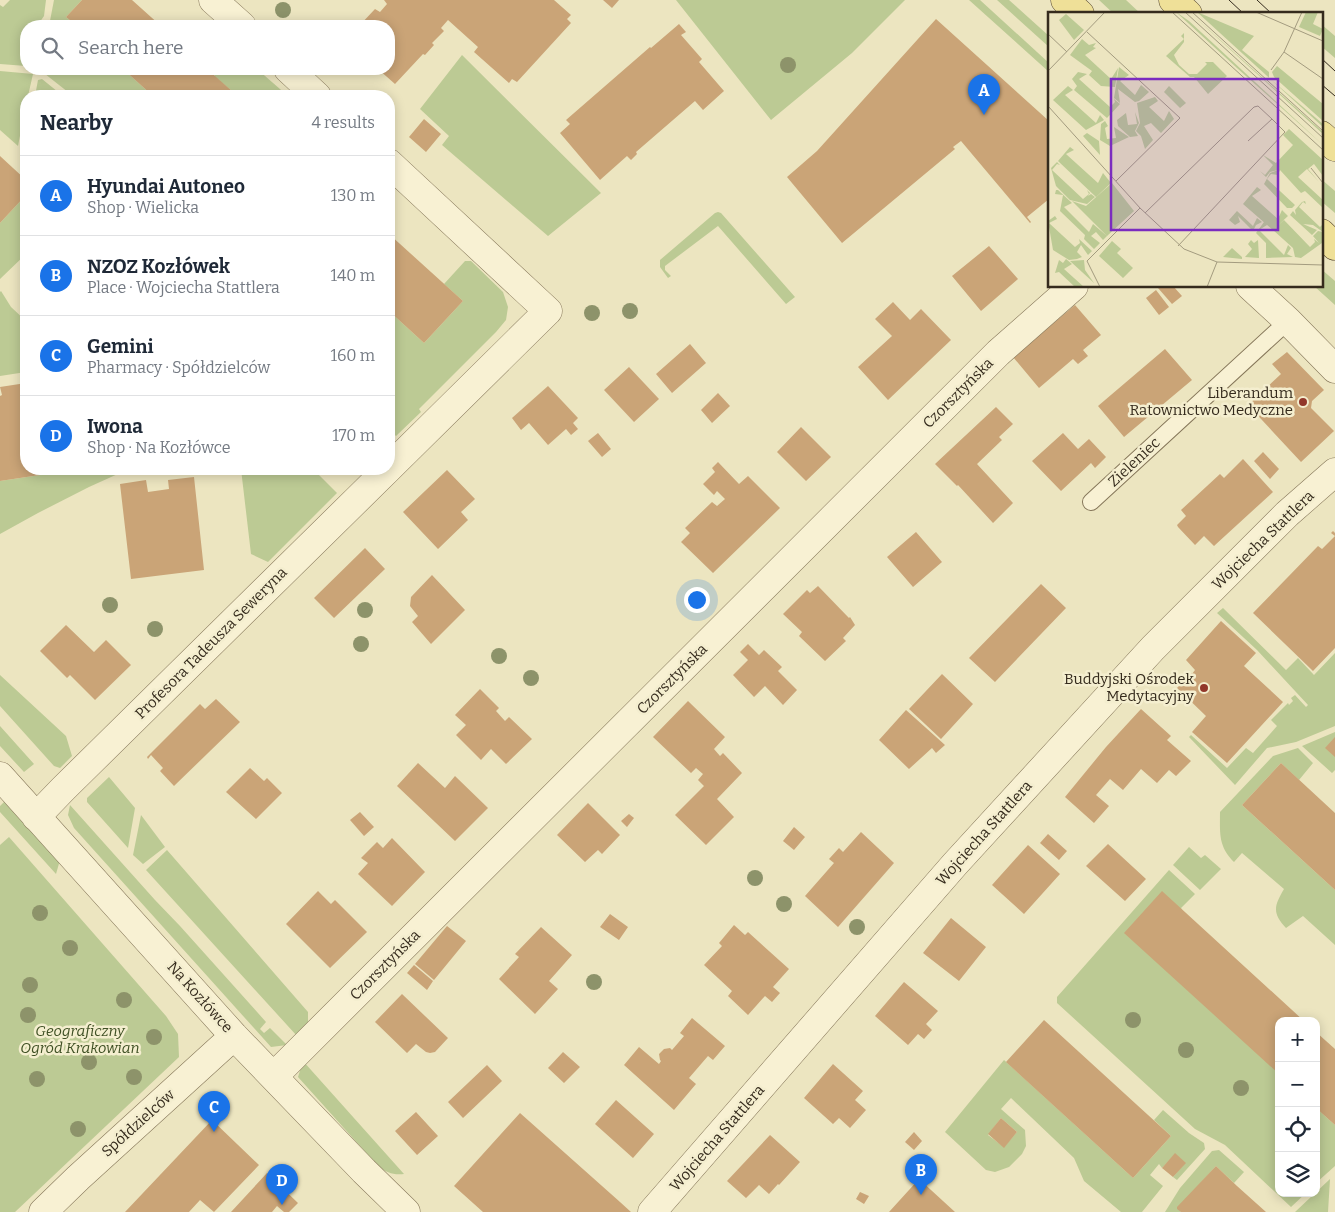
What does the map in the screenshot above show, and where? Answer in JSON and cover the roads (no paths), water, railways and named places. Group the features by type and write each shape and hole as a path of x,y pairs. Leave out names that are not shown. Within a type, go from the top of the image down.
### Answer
{"main road":[{"path":"1065,0 1078,12"},
{"path":"1173,0 1186,12"},
{"path":"1322,136 1335,147"},
{"path":"1322,234 1335,246"}],"street":[{"path":"213,0 235,20"},
{"path":"294,75 311,90"},
{"name":"Profesora Tadeusza Seweryna","path":"395,169 548,311 395,461"},
{"name":"Czorsztyńska","path":"274,1076 991,360 1072,288"},
{"path":"1252,288 1335,369"},
{"name":"Wojciecha Stattlera","path":"652,1212 955,864 1153,648 1287,514 1335,472"},
{"name":"Profesora Tadeusza Seweryna","path":"36,818 69,782 381,475"},
{"name":"Na Kozłówce","path":"0,776 234,1036 406,1212"},
{"name":"Spółdzielców","path":"43,1212 234,1036"}],"lane":[{"name":"Zieleniec","path":"1091,502 1288,321"}],"tram line":[{"path":"1229,0 1242,12"},
{"path":"1257,0 1270,12"},
{"path":"1322,59 1335,71"},
{"path":"1322,85 1335,96"}],"place":[{"name":"Hyundai Autoneo","path":"984,115"},
{"name":"Liberandum Ratownictwo Medyczne","path":"1303,402"},
{"name":"Buddyjski Ośrodek Medytacyjny","path":"1204,688"},
{"name":"Gemini","path":"214,1132"},
{"name":"NZOZ Kozłówek","path":"921,1195"},
{"name":"Iwona","path":"282,1205"}],"park label":[{"name":"Geograficzny Ogród Krakowian","path":"80,1040"}]}
